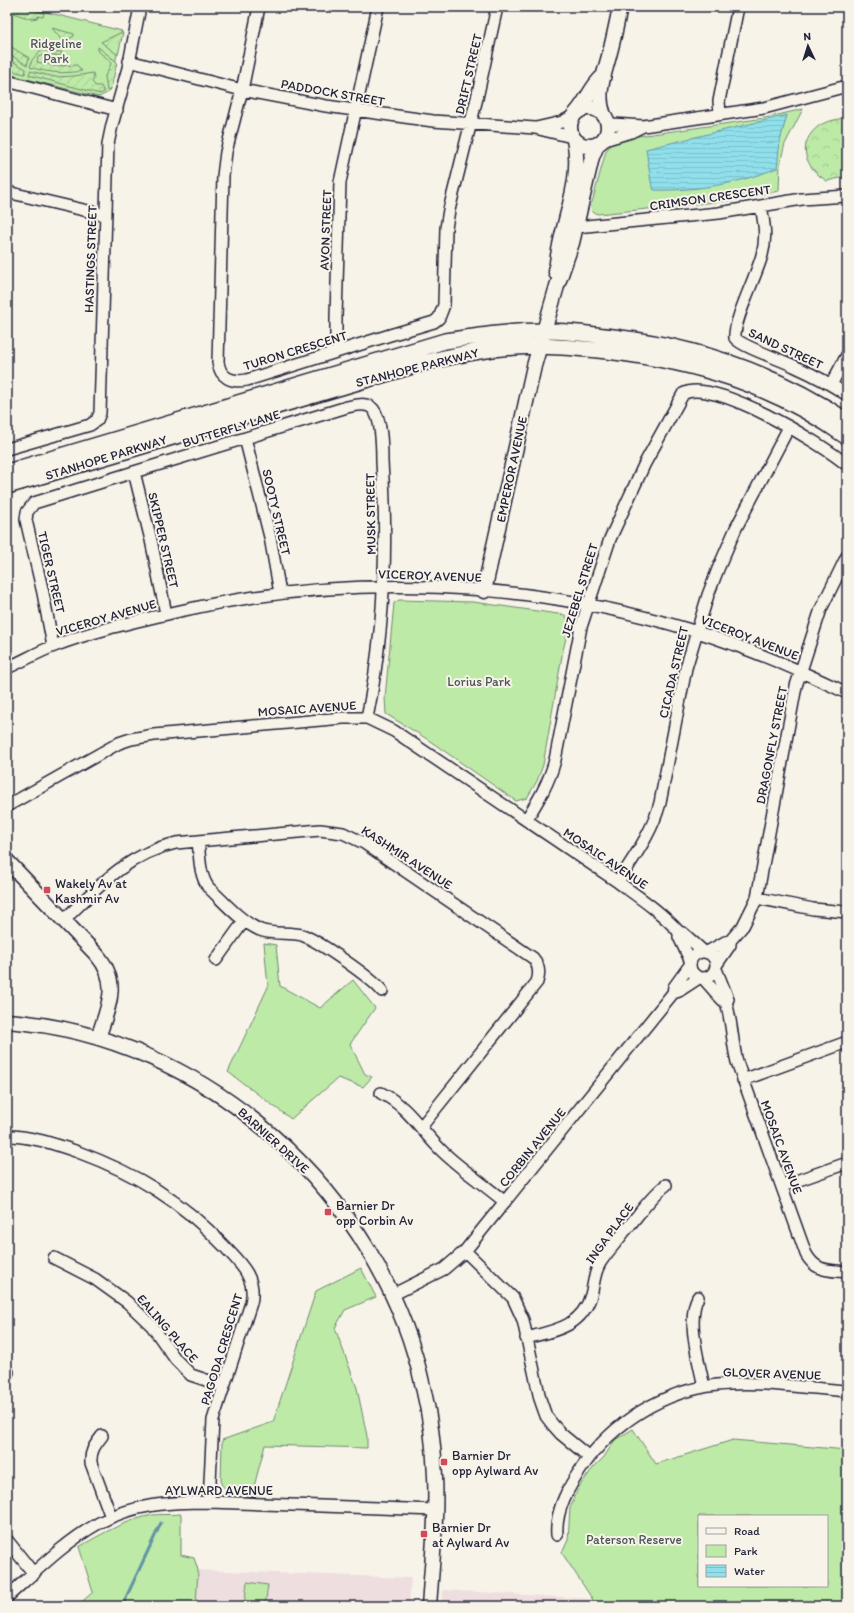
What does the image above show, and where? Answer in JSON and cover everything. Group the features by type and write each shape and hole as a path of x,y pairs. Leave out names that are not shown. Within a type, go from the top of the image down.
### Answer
{"main road":[{"name":"STANHOPE PARKWAY","path":"7,472 445,341 485,334 567,331 634,339 678,347 708,355 745,368 786,385 847,421"},
{"name":"STANHOPE PARKWAY","path":"7,486 222,421 441,358 516,347 588,349 682,363 722,374 782,398 832,426 847,437"}],"street":[{"name":"HASTINGS STREET","path":"7,449 90,425 94,423 98,417 100,409 108,144 129,60 140,7"},
{"name":"TURON CRESCENT","path":"259,7 242,90 226,152 224,169 218,362 220,371 228,379 241,381 434,322 441,316 444,305 447,218 471,124"},
{"name":"AVON STREET","path":"339,351 336,338 336,317 340,182 378,7"},
{"name":"DRIFT STREET","path":"471,124 497,7"},
{"path":"600,143 608,133 606,118 600,101 602,78 610,52 620,7"},
{"path":"720,114 719,101 738,7"},
{"name":"PADDOCK STREET","path":"129,60 242,90 356,111 433,121 536,128 573,138"},
{"path":"557,286 556,273 558,251 576,175 577,156 570,126 575,115 594,85 602,78"},
{"path":"7,81 116,110"},
{"path":"575,115 582,109 590,108 598,110 613,124 643,126 764,108 847,86"},
{"name":"PADDOCK STREET","path":"536,128 562,122 575,115"},
{"path":"573,138 580,144 587,147 631,132 643,126"},
{"name":"EMPEROR AVENUE","path":"484,591 544,331 576,227 592,157 600,143"},
{"path":"7,192 106,214"},
{"name":"CRIMSON CRESCENT","path":"576,227 719,213 796,200 847,196"},
{"name":"SAND STREET","path":"761,206 765,232 763,251 736,325 735,338 741,343 796,366 847,395"},
{"path":"831,385 847,355"},
{"name":"JEZEBEL STREET","path":"526,820 544,791 551,776 575,652 588,605 610,539 645,463 680,398 687,391 698,390 753,408 789,427"},
{"name":"BUTTERFLY LANE","path":"27,527 27,512 31,506 38,501 352,406 362,404 370,406"},
{"name":"MUSK STREET","path":"367,718 378,652 384,586 385,501 378,418 370,406"},
{"path":"789,427 833,453 847,465"},
{"name":"CICADA STREET","path":"618,882 656,820 686,668 696,631 718,569 728,546 789,427"},
{"name":"SOOTY STREET","path":"245,438 265,517 280,593"},
{"name":"SKIPPER STREET","path":"134,472 151,540 166,614"},
{"name":"TIGER STREET","path":"27,527 41,580 53,646"},
{"name":"DRAGONFLY STREET","path":"716,967 730,945 730,941 743,926 757,898 792,703 800,671 821,609 847,556"},
{"name":"VICEROY AVENUE","path":"7,668 53,646 97,631 207,605 280,593 340,588 384,586 429,587 548,598 621,611 696,631 800,671 847,693"},
{"name":"MOSAIC AVENUE","path":"7,806 109,749 131,739 154,735 343,718 367,718 394,731 618,882 658,912 679,932 683,933 705,951"},
{"name":"KASHMIR AVENUE","path":"64,920 106,879 121,867 155,849 198,841 320,830 343,833 364,843 537,962 539,975 537,982 421,1127"},
{"path":"198,841 200,867 204,881 208,887 244,921 270,933 291,934 308,938 371,979 382,991"},
{"path":"7,861 103,962 110,975 111,995 98,1038"},
{"path":"757,898 813,909 847,912"},
{"path":"216,960 244,921"},
{"name":"MOSAIC AVENUE","path":"679,932 679,938 690,963"},
{"name":"DRAGONFLY STREET","path":"705,951 730,941"},
{"path":"705,951 714,956 716,967 711,976 701,978 693,973 690,963 695,954 705,951"},
{"name":"CORBIN AVENUE","path":"392,1295 444,1269 466,1251 673,993 674,987 690,963"},
{"name":"MOSAIC AVENUE","path":"716,967 728,999 726,1002 731,1019 734,1049 743,1080 806,1254 814,1266 821,1269 847,1272"},
{"name":"MOSAIC AVENUE","path":"701,978 714,989 722,1000 726,1002"},
{"name":"CORBIN AVENUE","path":"673,993 701,978"},
{"name":"BARNIER DRIVE","path":"7,1021 49,1026 98,1038 143,1054 191,1078 228,1100 266,1130 309,1170 340,1208 363,1242 392,1295 411,1344 424,1391 434,1453 436,1510 429,1606"},
{"path":"743,1080 847,1042"},
{"path":"380,1093 396,1102 444,1153 506,1202"},
{"name":"PAGODA CRESCENT","path":"7,1136 32,1138 59,1145 103,1161 141,1180 193,1217 214,1235 243,1266 250,1278 253,1286 253,1295 213,1420 209,1502"},
{"path":"782,1186 847,1162"},
{"name":"INGA PLACE","path":"526,1338 562,1329 579,1316 591,1296 594,1277 600,1264 654,1195 666,1185"},
{"path":"466,1251 513,1298 520,1312 540,1399 546,1416 561,1434 589,1457"},
{"name":"EALING PLACE","path":"54,1258 95,1279 127,1302 152,1326 176,1360 191,1375 224,1386"},
{"path":"698,1297 694,1305 692,1326 704,1387"},
{"name":"GLOVER AVENUE","path":"557,1535 557,1516 569,1489 589,1457 607,1437 654,1404 677,1394 718,1385 753,1384 847,1391"},
{"path":"102,1436 93,1447 91,1462 111,1517"},
{"name":"AYLWARD AVENUE","path":"7,1597 76,1538 100,1522 134,1509 178,1502 209,1502 436,1510"},
{"path":"7,1540 34,1574"}],"shaded area":[{"path":"198,1570 411,1578 409,1606 196,1606"},
{"path":"443,1590 592,1599 597,1606 442,1606"}],"green space":[{"name":"Ridgeline Park","path":"7,7 26,7 122,31 109,92 99,97 7,74"},
{"path":"7,7 20,7 44,13 43,17 38,16 37,18 31,19 7,11"},
{"path":"52,28 74,34 74,36 63,42"},
{"path":"123,33 118,55 101,42"},
{"path":"8,45 29,58 27,65 7,53"},
{"path":"98,47 117,62 111,89 107,91 105,76 111,64 109,60 99,52"},
{"path":"41,50 62,52 60,56 46,54 38,57 37,62 55,66 77,65 82,71 43,71 30,67 32,60"},
{"path":"7,58 26,69 25,74 13,71 13,69 7,66"},
{"path":"30,71 55,77 93,73 94,79 92,82 96,86 101,86 104,92 100,94 29,75"},
{"path":"803,109 785,144 780,163 779,191 726,201 598,214 592,212 591,206 606,151 611,144 638,136 765,118"},
{"path":"847,117 847,179 840,178 827,181 819,176 809,162 805,147 807,140 812,132 820,125"},
{"name":"Lorius Park","path":"399,600 473,602 565,615 570,623 563,650 543,765 537,781 527,798 516,801 427,739 386,714 385,698 394,603"},
{"path":"264,943 276,945 280,986 320,1008 353,980 375,1008 350,1044 365,1074 372,1077 363,1087 338,1078 291,1119 228,1072 268,987"},
{"path":"361,1268 376,1297 345,1310 335,1328 357,1388 367,1436 367,1448 265,1445 252,1494 229,1493 221,1484 222,1440 273,1422 316,1291"},
{"name":"Paterson Reserve","path":"633,1429 656,1464 733,1440 847,1450 847,1606 597,1606 562,1553 568,1540 570,1508 579,1487 593,1468 604,1457 615,1440"},
{"path":"181,1514 181,1555 194,1558 198,1570 196,1606 77,1606 93,1592 79,1547 124,1523 153,1515"},
{"path":"247,1582 268,1585 265,1606 244,1606"}],"water":[{"path":"787,115 780,141 777,168 762,174 732,182 701,188 654,190 651,182 646,149"}],"waterway":[{"path":"122,1606 161,1523"}],"place":[{"name":"Wakely Av at Kashmir Av","path":"47,890"},
{"name":"Barnier Dr opp Corbin Av","path":"328,1212"},
{"name":"Barnier Dr opp Aylward Av","path":"444,1462"},
{"name":"Barnier Dr at Aylward Av","path":"424,1534"}]}
